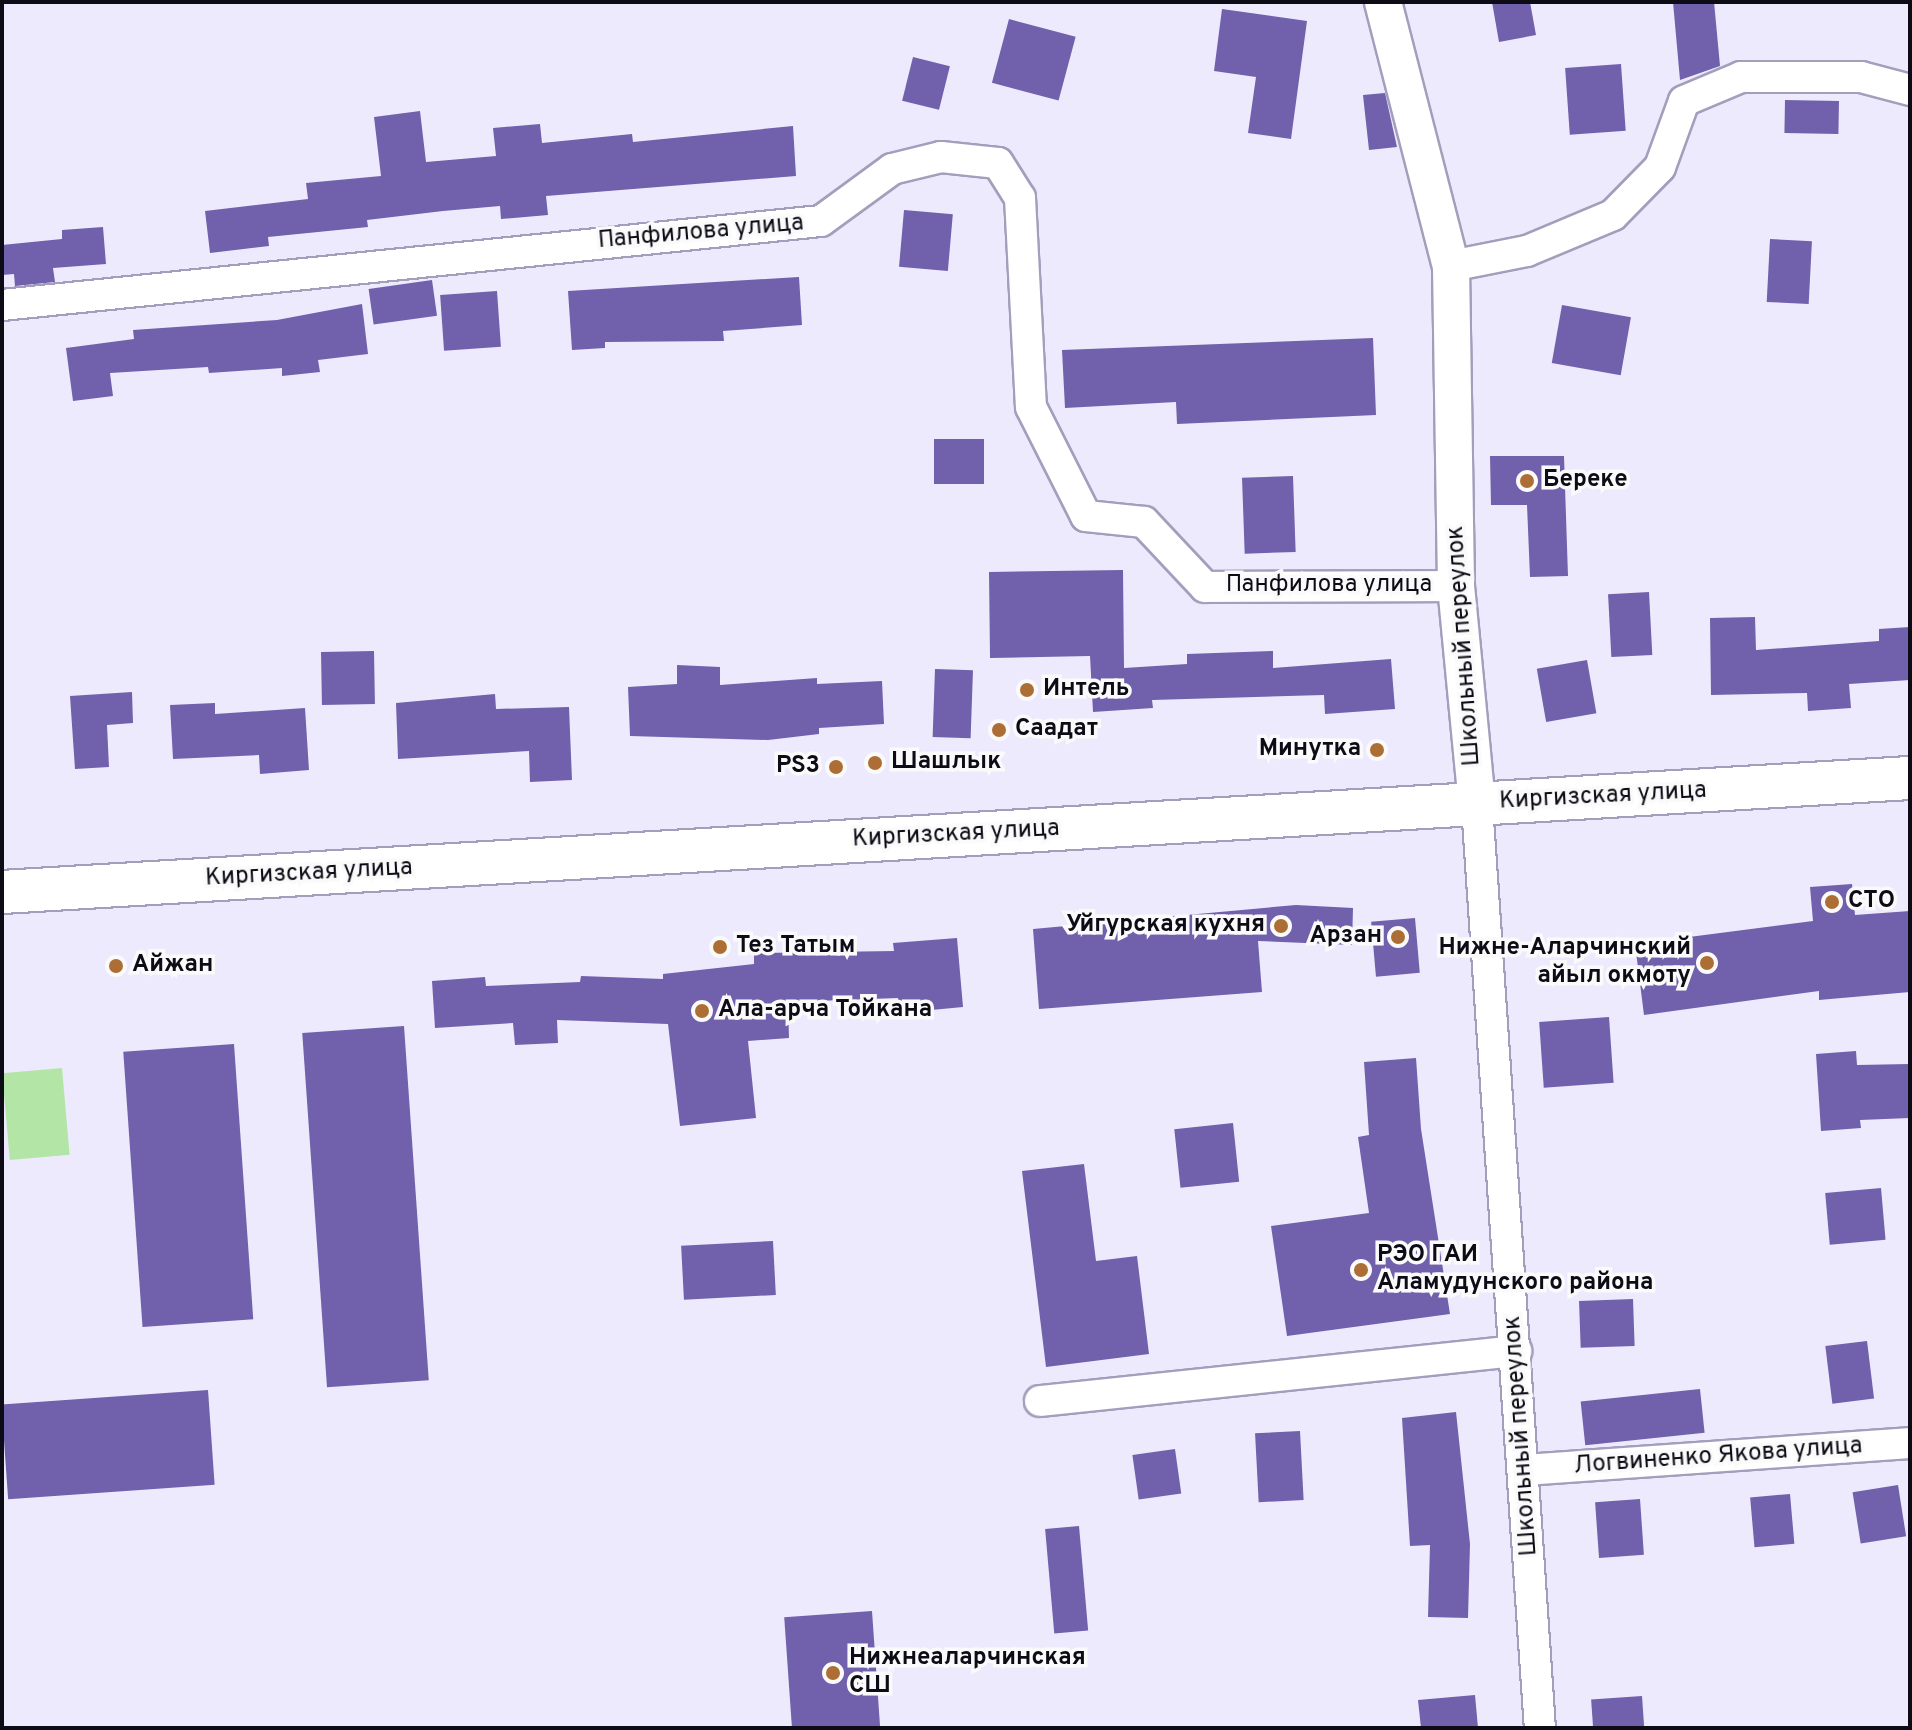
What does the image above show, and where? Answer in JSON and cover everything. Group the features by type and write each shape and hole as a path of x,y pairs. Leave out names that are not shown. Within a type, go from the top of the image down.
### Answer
{"main road":[{"name":"Киргизская улица","path":"2,892 1910,778"}],"street":[{"name":"Школьный переулок","path":"1383,2 1451,266 1456,586 1477,805 1525,1470 1540,1728"},
{"path":"1451,266 1527,251 1613,215 1660,167 1684,101 1741,77 1861,77 1910,90"},
{"name":"Панфилова улица","path":"2,305 821,221 892,169 941,157 998,163 1020,198 1031,407 1086,516 1144,522 1205,587 1456,586"},
{"path":"1040,1401 1516,1351"},
{"name":"Логвиненко Якова улица","path":"1525,1470 1910,1443"}],"green space":[{"path":"62,1068 70,1155 10,1160 2,1073"}],"building":[{"path":"1492,2 1530,2 1536,35 1499,42"},
{"path":"1673,2 1714,2 1720,66 1680,80"},
{"path":"1222,9 1307,21 1291,139 1248,133 1256,77 1214,71"},
{"path":"1009,19 1076,37 1059,101 992,83"},
{"path":"913,57 950,66 939,110 902,101"},
{"path":"1621,64 1626,131 1570,135 1565,68"},
{"path":"1385,93 1397,147 1369,150 1363,95"},
{"path":"1785,100 1839,101 1838,134 1784,133"},
{"path":"420,111 426,162 496,156 493,128 540,124 542,143 632,134 633,142 793,126 796,176 546,196 548,215 501,219 500,206 443,211 367,220 368,227 268,237 269,246 210,253 205,211 308,199 306,183 381,176 374,117"},
{"path":"904,210 953,214 948,271 899,267"},
{"path":"103,227 106,264 53,268 55,282 15,286 14,274 2,275 2,245 62,239 62,230"},
{"path":"1770,239 1812,241 1809,304 1767,302"},
{"path":"799,277 802,325 723,331 724,341 605,342 605,348 572,350 568,291"},
{"path":"432,280 437,316 374,325 369,289"},
{"path":"497,291 501,347 444,351 440,295"},
{"path":"362,304 368,354 318,360 320,372 282,376 282,368 209,373 208,367 110,373 113,396 73,401 66,348 134,339 133,330 277,320"},
{"path":"1562,305 1631,317 1621,375 1552,363"},
{"path":"1373,338 1376,415 1177,424 1176,402 1065,408 1062,350"},
{"path":"934,439 984,439 984,484 934,484"},
{"path":"1490,456 1564,456 1568,576 1530,577 1527,505 1491,505"},
{"path":"1293,476 1296,552 1245,554 1242,478"},
{"path":"1123,570 1124,668 1187,664 1187,654 1273,651 1273,668 1391,659 1395,709 1325,714 1324,695 1152,700 1153,708 1093,712 1090,656 990,658 989,572"},
{"path":"1649,592 1652,655 1611,657 1608,594"},
{"path":"1755,617 1756,650 1879,641 1879,629 1910,627 1910,680 1849,684 1851,708 1808,711 1807,693 1711,695 1710,618"},
{"path":"374,651 375,704 322,705 321,652"},
{"path":"1587,660 1596,713 1546,722 1537,669"},
{"path":"677,665 720,667 720,685 817,678 817,684 882,681 884,724 819,728 819,734 768,740 630,736 628,687 677,684"},
{"path":"935,669 973,670 971,738 933,737"},
{"path":"132,692 133,723 107,725 109,767 75,769 70,696"},
{"path":"495,694 496,709 569,707 572,780 530,782 529,751 398,759 396,703"},
{"path":"215,703 215,714 305,708 309,770 260,774 259,755 173,759 170,705"},
{"path":"1852,884 1855,915 1910,911 1910,992 1819,1000 1819,991 1644,1015 1635,944 1813,921 1810,887"},
{"path":"1296,905 1353,908 1352,945 1258,941 1262,992 1039,1009 1033,929"},
{"path":"1415,918 1420,973 1376,977 1371,922"},
{"path":"957,938 963,1007 900,1013 898,998 788,1002 789,1038 748,1041 756,1118 680,1126 668,1024 557,1020 558,1043 515,1045 513,1023 435,1028 432,981 485,977 486,986 580,982 581,976 663,979 663,974 754,964 754,953 894,951 893,943"},
{"path":"1609,1017 1614,1083 1544,1088 1539,1022"},
{"path":"404,1026 429,1380 327,1387 302,1033"},
{"path":"234,1044 253,1319 143,1327 123,1052"},
{"path":"1856,1051 1857,1065 1910,1064 1910,1118 1860,1120 1861,1128 1821,1131 1816,1054"},
{"name":"РЭО ГАИ Аламудунского района","path":"1416,1058 1421,1129 1450,1314 1287,1336 1271,1226 1369,1213 1358,1137 1369,1135 1364,1062"},
{"path":"1233,1123 1239,1182 1180,1188 1174,1129"},
{"path":"1084,1164 1096,1261 1137,1256 1149,1354 1046,1367 1022,1171"},
{"path":"1881,1188 1886,1240 1830,1245 1825,1193"},
{"path":"773,1241 776,1295 684,1300 681,1246"},
{"path":"1633,1299 1635,1346 1581,1348 1579,1301"},
{"path":"1867,1341 1874,1399 1832,1404 1825,1346"},
{"path":"1700,1389 1705,1433 1585,1445 1581,1402"},
{"path":"208,1390 215,1485 8,1499 2,1404"},
{"path":"1456,1412 1470,1544 1468,1618 1428,1617 1430,1545 1410,1546 1402,1418"},
{"path":"1300,1431 1304,1500 1259,1502 1255,1433"},
{"path":"1175,1449 1181,1494 1139,1500 1132,1455"},
{"path":"1898,1485 1906,1536 1861,1544 1853,1492"},
{"path":"1790,1494 1794,1544 1755,1547 1750,1497"},
{"path":"1640,1499 1644,1555 1599,1558 1595,1502"},
{"path":"1079,1526 1088,1631 1054,1634 1045,1529"},
{"name":"Нижнеаларчинская СШ","path":"872,1611 880,1728 792,1728 784,1617"},
{"path":"1475,1695 1478,1728 1421,1728 1418,1700"},
{"path":"1642,1696 1644,1728 1593,1728 1591,1700"}],"place":[{"name":"Береке","path":"1527,481"},
{"name":"Интель","path":"1027,690"},
{"name":"Саадат","path":"999,730"},
{"name":"Минутка","path":"1377,750"},
{"name":"Шашлык","path":"875,763"},
{"name":"PS3","path":"836,767"},
{"name":"СТО","path":"1832,902"},
{"name":"Уйгурская кухня","path":"1281,926"},
{"name":"Арзан","path":"1398,937"},
{"name":"Тез Татым","path":"720,947"},
{"name":"Нижне-Аларчинский айыл окмоту","path":"1707,963"},
{"name":"Айжан","path":"116,966"},
{"name":"Ала-арча Тойкана","path":"702,1011"},
{"name":"РЭО ГАИ Аламудунского района","path":"1361,1270"},
{"name":"Нижнеаларчинская СШ","path":"833,1673"}]}
